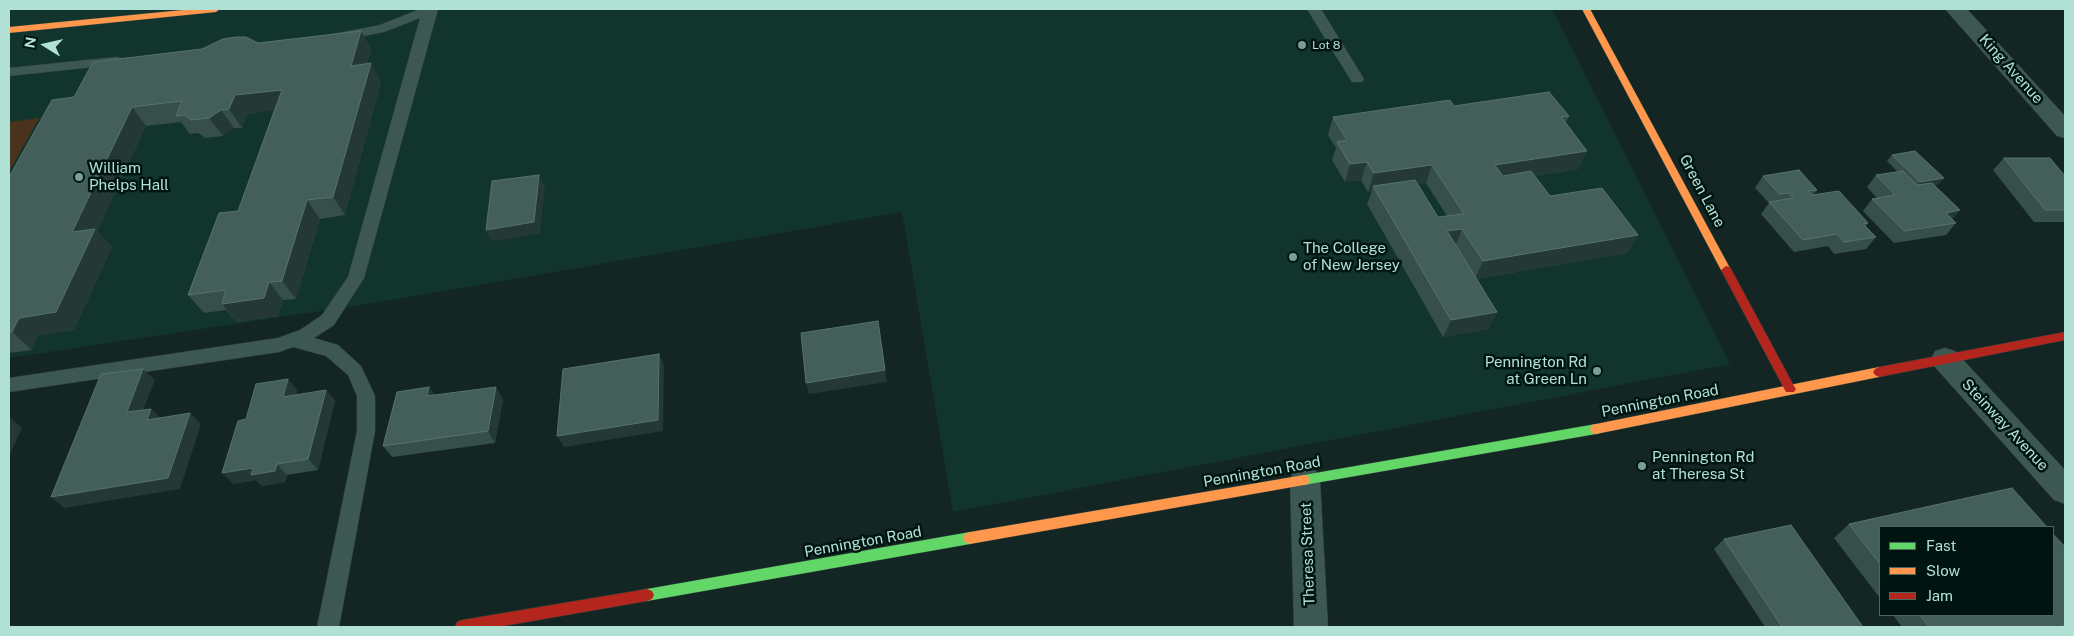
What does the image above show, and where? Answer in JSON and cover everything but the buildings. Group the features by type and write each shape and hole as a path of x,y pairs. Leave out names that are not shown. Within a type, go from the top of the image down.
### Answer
{"main road":[{"path":"9,30 186,10 216,9"},
{"name":"Green Lane","path":"1586,9 1790,389"},
{"name":"Pennington Road","path":"462,627 1658,418 1790,389 2065,336"}],"street":[{"name":"King Avenue","path":"1956,9 2065,130"},
{"name":"Steinway Avenue","path":"1945,359 2065,491"},
{"name":"Theresa Street","path":"1305,480 1311,627"}],"lane":[{"path":"320,40 384,28 430,9"},
{"path":"9,385 280,346 306,336 328,320 356,278 430,9"},
{"path":"1314,9 1357,79"},
{"path":"9,72 132,60"},
{"path":"293,340 332,350 355,372 366,396 366,431 328,627"}],"shaded area":[{"name":"The College of New Jersey","path":"9,9 1552,9 1730,364 953,512 902,212 380,302 9,358"},
{"path":"39,118 9,172 9,122"}],"traffic: fast":[{"path":"1304,480 1596,429"},
{"path":"647,595 970,538"}],"traffic: slow":[{"path":"9,30 216,9"},
{"path":"1586,9 1726,270"},
{"path":"1596,429 1879,372"},
{"path":"970,538 1304,480"}],"traffic: jam":[{"path":"1726,270 1790,389"},
{"path":"1879,372 2065,336"},
{"path":"462,627 647,595"}],"place":[{"name":"Lot 8","path":"1302,45"},
{"name":"William Phelps Hall","path":"79,177"},
{"name":"The College of New Jersey","path":"1293,257"},
{"name":"Pennington Rd at Green Ln","path":"1597,371"},
{"name":"Pennington Rd at Theresa St","path":"1642,466"}]}
